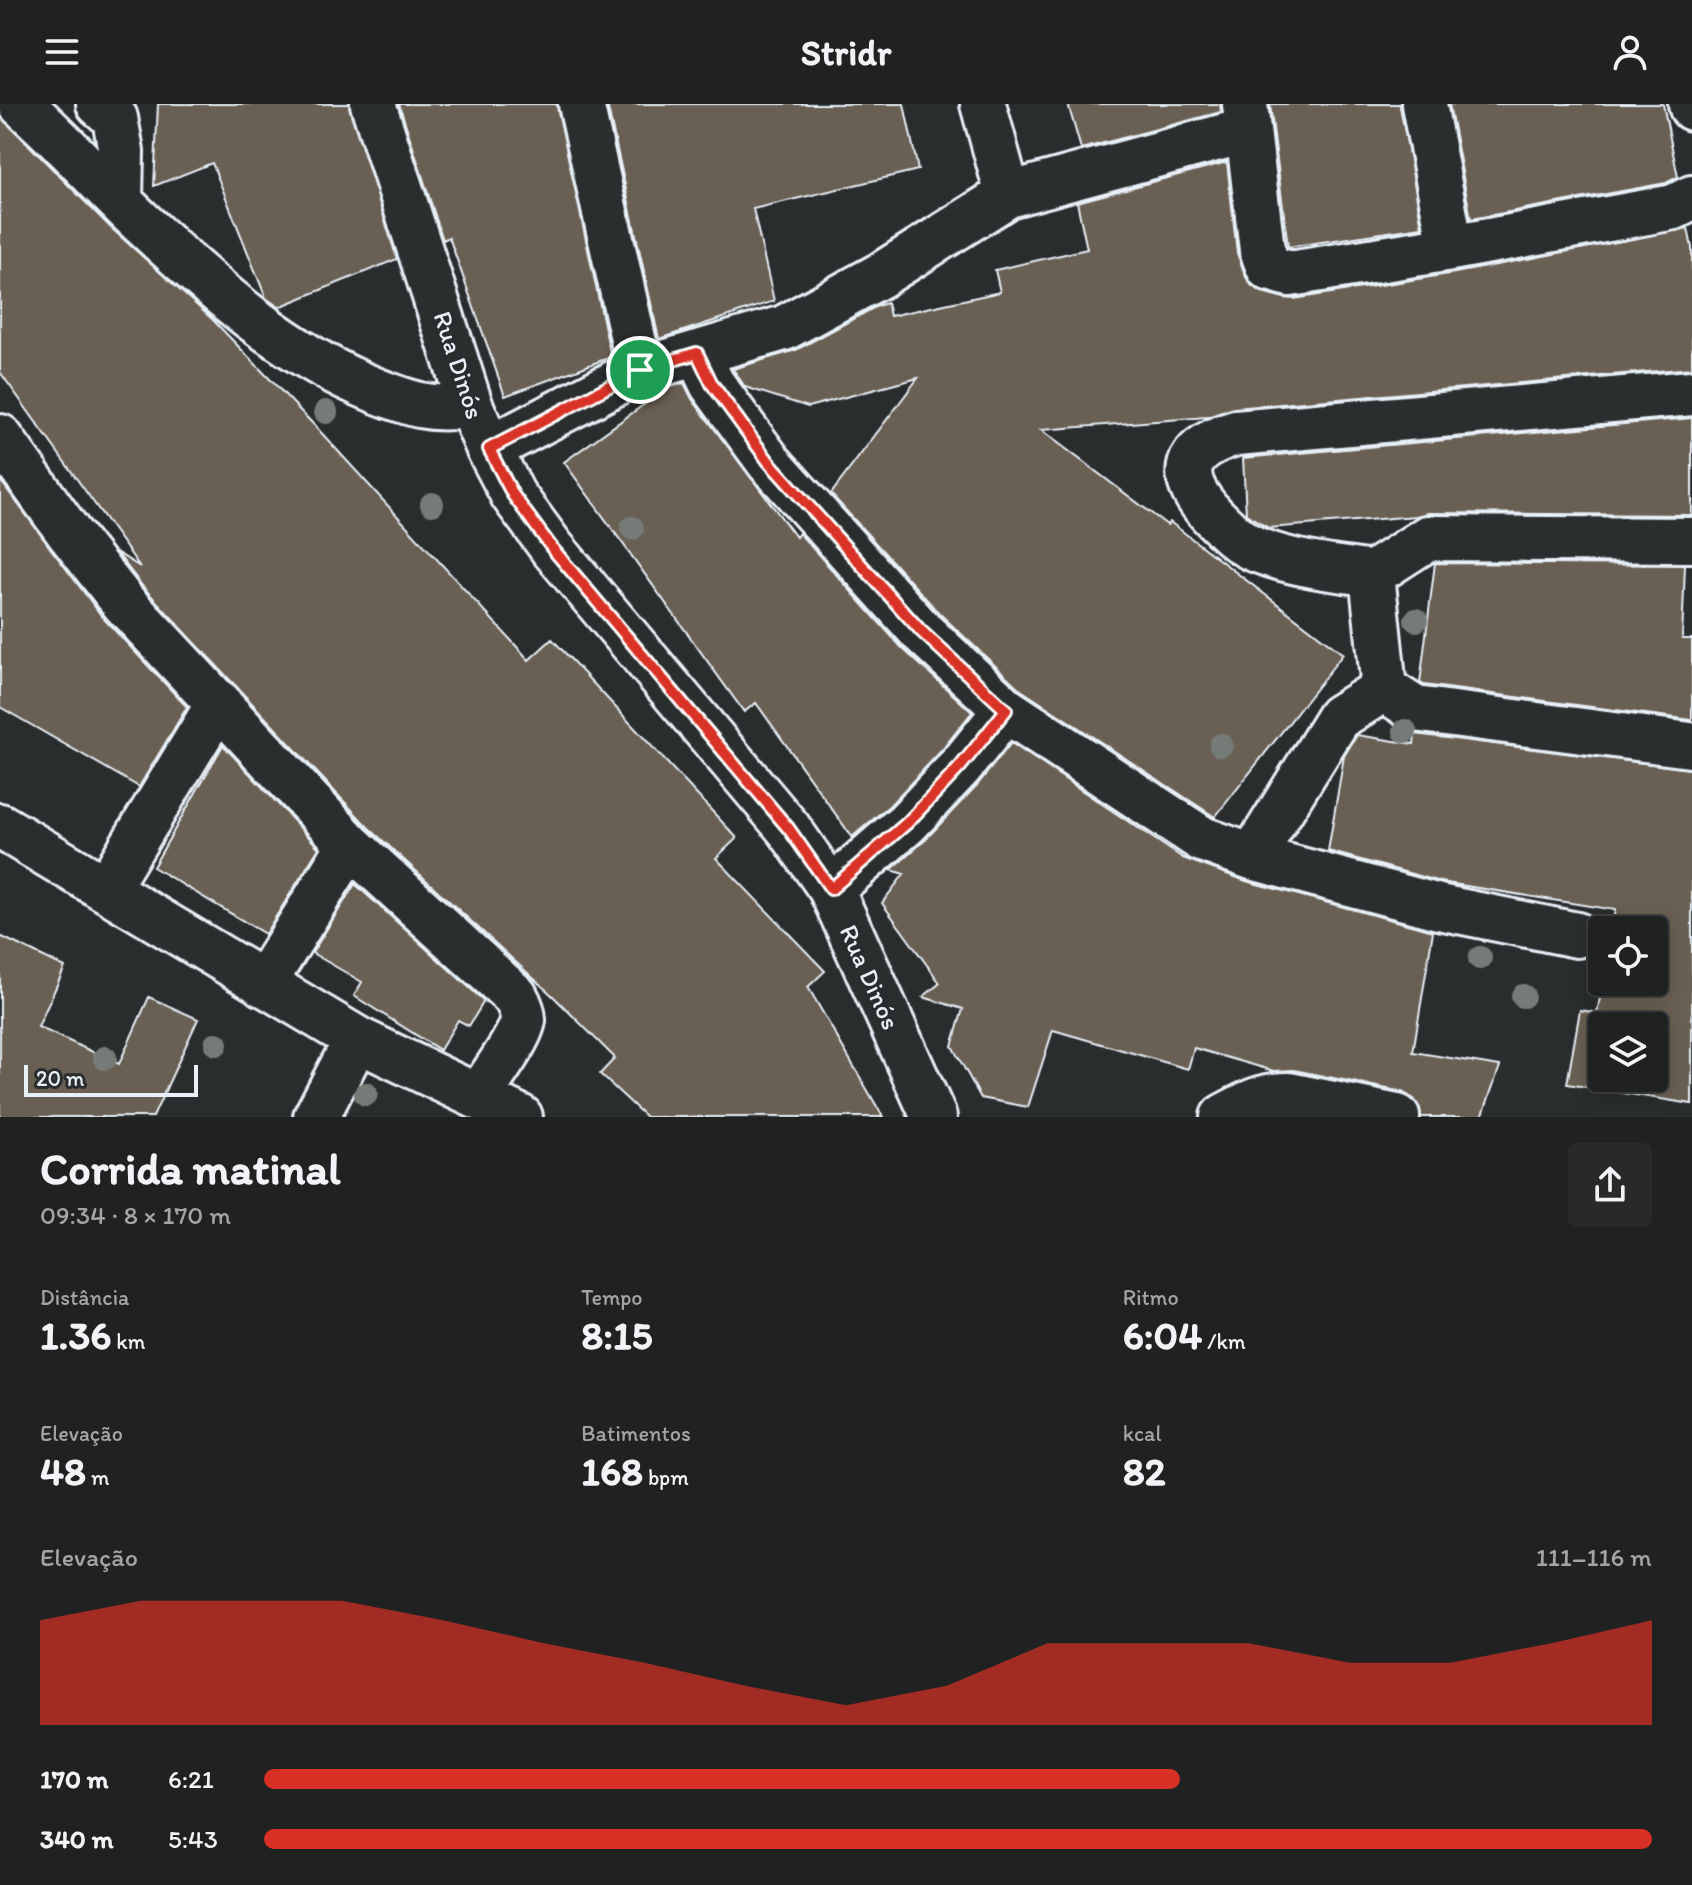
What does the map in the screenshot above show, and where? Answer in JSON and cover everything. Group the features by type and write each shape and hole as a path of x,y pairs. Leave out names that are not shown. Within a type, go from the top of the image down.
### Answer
{"street":[{"path":"21,104 61,138 142,223 253,321 345,378 420,406 445,409 470,405"},
{"path":"99,104 115,118 121,151 120,200"},
{"name":"Rua Dinós","path":"373,104 470,405 513,495 552,548 789,829 831,889 934,1117"},
{"path":"581,104 640,370"},
{"path":"983,104 1008,195"},
{"path":"1424,104 1451,248"},
{"path":"489,449 640,370 784,328 881,275 1008,195 1246,117 1262,250 1269,268 1290,274 1674,207 1692,198"},
{"path":"697,353 712,384 769,462 921,631 1006,710 1202,839 1252,857 1439,907 1577,935"},
{"path":"1692,393 1236,433 1213,439 1196,452 1190,467 1190,484 1201,503 1231,534 1254,549 1284,559 1372,574 1428,538 1692,540"},
{"path":"1,442 124,603 350,845 515,996 523,1019 519,1032 478,1097"},
{"path":"1372,574 1384,689"},
{"path":"1252,857 1339,717 1384,689"},
{"path":"1384,689 1415,709 1690,745"},
{"path":"106,889 219,703"},
{"path":"831,889 907,823 960,767 1006,710"},
{"path":"0,826 357,1039 520,1117"},
{"path":"263,984 350,845"},
{"path":"316,1117 357,1039"},
{"path":"1223,1117 1261,1097 1289,1095 1397,1117"}],"building":[{"path":"158,104 349,104 397,259 279,307 266,298 212,163 154,186"},
{"path":"399,104 557,104 611,357 505,396 449,237 443,240"},
{"path":"607,104 904,104 918,170 753,209 774,301 659,339"},
{"path":"1068,104 1220,104 1221,112 1081,149"},
{"path":"1270,104 1400,104 1422,227 1288,247"},
{"path":"1449,104 1663,104 1678,177 1666,183 1471,219"},
{"path":"0,116 110,227 212,319 316,427 529,660 552,639 737,838 716,858 825,971 808,987 883,1117 646,1117 600,1074 615,1058 554,997 368,827 143,587 116,552 140,567 0,372"},
{"path":"1227,162 1237,253 1246,277 1252,286 1262,292 1284,298 1294,299 1455,273 1688,228 1692,248 1692,368 1234,408 1207,417 1041,430 1167,525 1170,522 1343,654 1215,817 1021,690 939,613 831,494 918,378 808,407 745,387 733,369 796,350 887,303 890,316 1000,292 995,270 1087,249 1077,202"},
{"path":"684,383 692,399 796,537 799,533 902,648 972,712 941,751 890,805 852,837 756,703 744,712 564,462 667,388"},
{"path":"1692,418 1692,515 1428,513 1269,528 1246,514 1243,458"},
{"path":"0,480 104,619 187,707 139,787 0,707"},
{"path":"1435,563 1685,565 1682,639 1692,639 1692,720 1420,683"},
{"path":"1415,734 1692,769 1692,1104 1617,1092 1668,1092 1668,1012 1597,1012 1600,996 1668,996 1668,916 1614,916 1615,910 1441,882 1328,851 1344,756 1357,735 1414,744"},
{"path":"1011,743 1183,858 1246,881 1433,931 1413,1052 1500,1066 1482,1117 1421,1117 1414,1099 1402,1092 1294,1070 1274,1071 1194,1048 1188,1069 1053,1030 1028,1107 981,1098 952,1046 963,1009 923,997 940,983 882,903 904,874 891,870 925,840 978,784"},
{"path":"223,745 319,848 265,934 153,867"},
{"path":"355,884 484,1001 469,1026 458,1020 440,1050 354,996 362,982 312,953"},
{"path":"0,936 65,967 38,1027 119,1064 149,997 198,1019 153,1117 0,1117"},
{"path":"1580,1010 1591,1012 1588,1012 1588,1087 1567,1084"}],"route":[{"path":"697,353 712,384 769,462 921,631 1006,710 960,767 907,823 831,889 789,829 552,548 513,495 489,449 640,370 697,353"}]}
